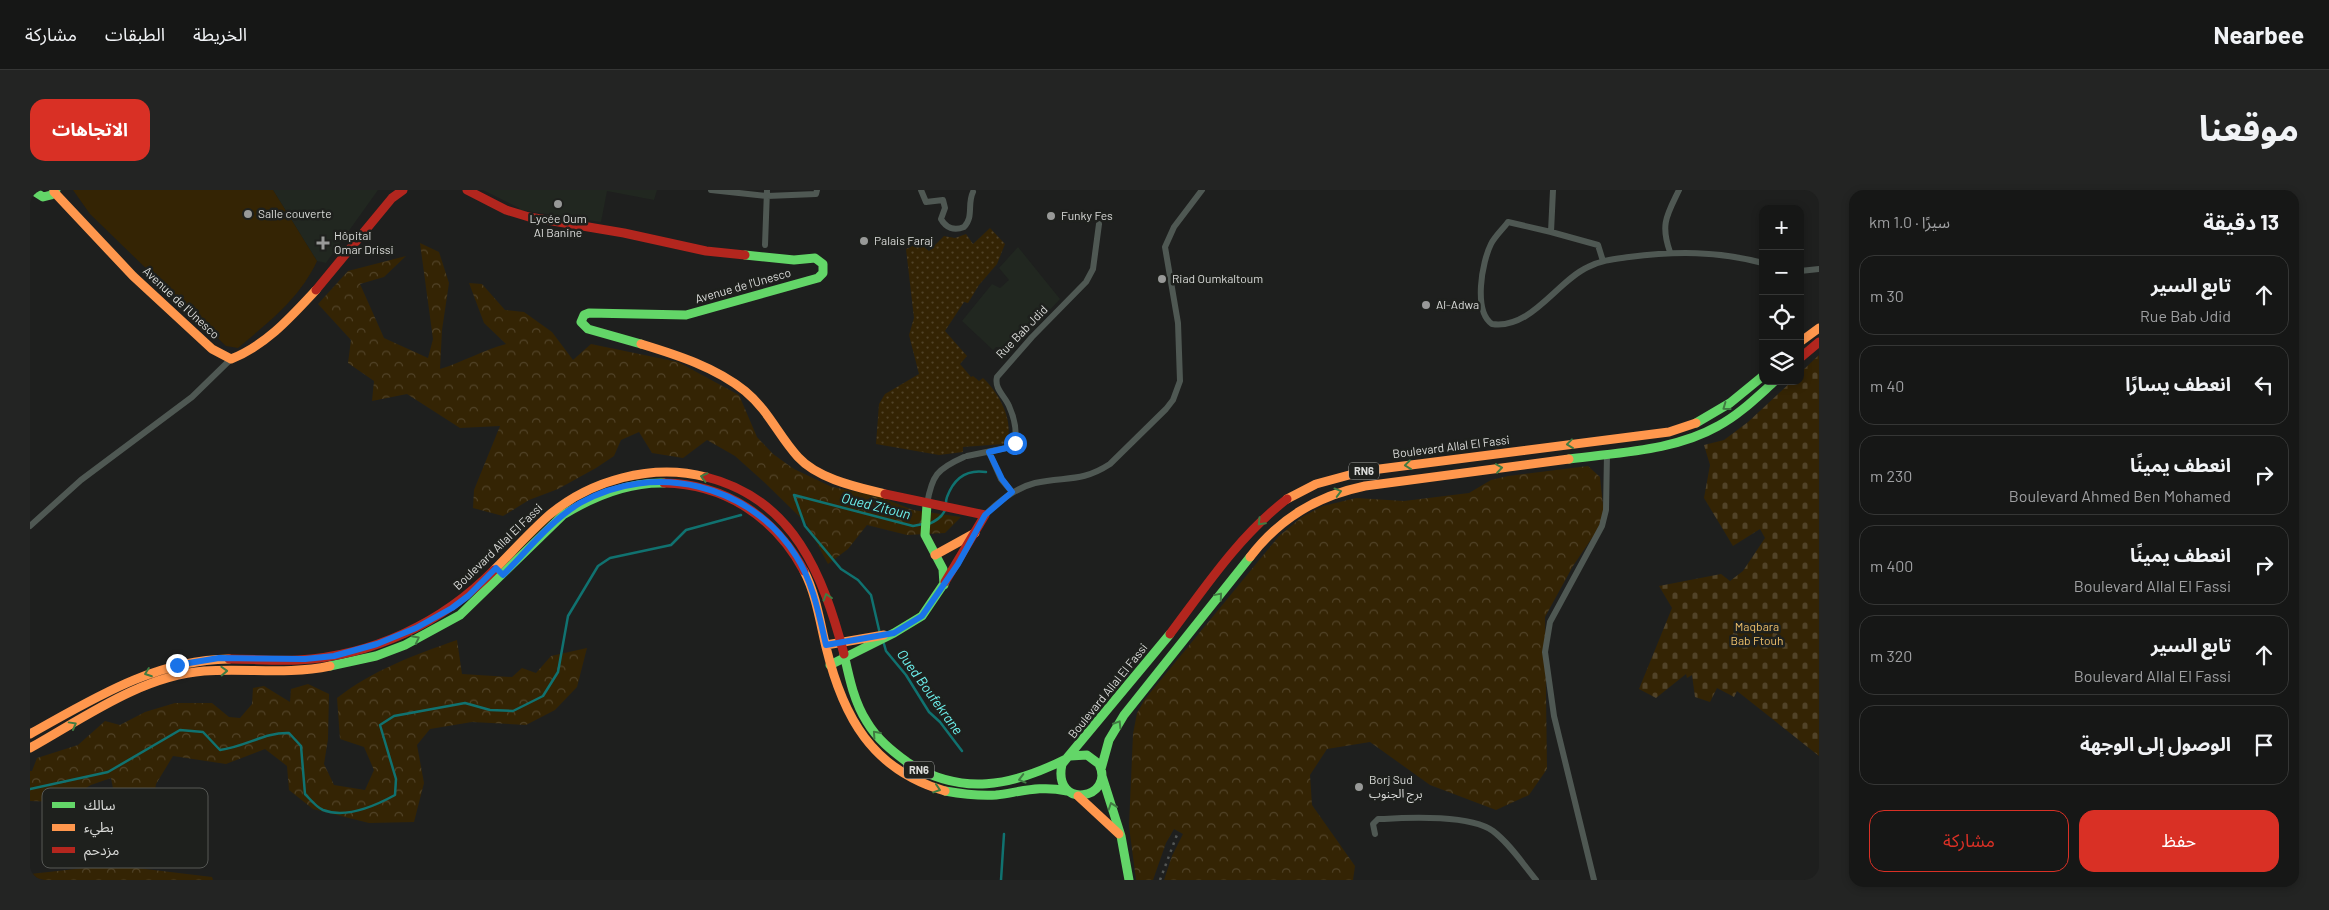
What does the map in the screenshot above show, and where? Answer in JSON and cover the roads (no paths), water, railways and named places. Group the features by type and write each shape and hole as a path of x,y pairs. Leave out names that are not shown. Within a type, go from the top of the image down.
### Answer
{"main road":[{"path":"231,359 248,351 297,312 392,198 403,190"},
{"name":"Avenue de l'Unesco","path":"467,190 518,214 624,233 701,250 765,250 794,260 814,258 822,264 824,270 818,278 698,313 663,316 589,313 582,317 582,325 588,330 680,354 723,377 742,389 764,408 797,456 815,470 869,489 927,504 938,504 985,515"},
{"path":"33,194 45,197 55,191"},
{"name":"Avenue de l'Unesco","path":"55,191 132,276 212,349 231,359"},
{"path":"1803,340 1819,328"},
{"path":"1804,355 1819,342"},
{"name":"Boulevard Allal El Fassi","path":"30,748 124,696 163,679 203,671 302,670 327,667 376,656 405,645 460,615 555,509 593,485 630,475 676,472 719,480 758,500 782,520 800,541 820,575 856,698 872,730 904,761 948,782 974,785 1010,782 1042,772 1068,758 1252,531 1278,506 1301,491 1328,479 1364,471 1668,432 1694,424 1719,412 1759,379"},
{"name":"RN6","path":"1068,758 1059,775 1062,786 1078,796 1094,791 1102,772 1109,740 1124,715 1262,541 1300,509 1322,496 1365,486 1672,444 1708,432 1741,412 1771,385"},
{"name":"Boulevard Allal El Fassi","path":"30,734 135,678 172,666 219,658 305,659 334,656 377,644 416,628 452,608 499,572 563,515 598,494 623,486 650,482 676,482 721,492 744,503 785,538 798,558 810,583 830,666 852,723 882,758 914,780 944,792 966,795 1011,793 1045,786 1066,790"},
{"path":"593,485 598,494"},
{"name":"Rue Bab Jdid","path":"927,504 924,535 943,569 944,585"},
{"path":"830,666 894,633 922,616 944,585 985,515"},
{"path":"935,555 975,533"},
{"path":"826,645 894,633"},
{"path":"1068,758 1076,754 1089,755 1094,758 1102,772 1121,836 1129,880"},
{"path":"1078,796 1099,813 1121,836"}],"street":[{"path":"711,190 721,193 816,194 817,190"},
{"path":"921,190 926,202 943,200 945,208 941,219 948,227 956,229 964,227 969,219 969,199 973,192"},
{"path":"985,515 1012,492 1033,484 1076,479 1100,470 1124,450 1173,400 1180,381 1178,323 1166,247 1174,227 1202,190"},
{"path":"1550,232 1553,190"},
{"path":"1670,252 1664,236 1664,226 1679,190"},
{"path":"765,250 767,193"},
{"path":"1603,261 1598,244 1508,222 1492,243 1483,276 1481,300 1483,313 1492,324 1514,323 1532,311 1586,267 1603,261 1670,252 1697,253 1759,262"},
{"name":"Rue Bab Jdid","path":"927,504 934,477 946,465 966,456 1011,447 1015,438 1014,423 1009,406 996,384 998,377 1032,337 1086,282 1093,269 1099,224"},
{"path":"1804,271 1819,269"},
{"path":"30,526 81,480 192,397 231,359"},
{"path":"989,452 1002,479 1012,492"},
{"path":"1594,880 1554,716 1545,652 1550,622 1602,526 1606,510 1607,454"},
{"path":"1374,834 1373,827 1375,821 1384,819 1425,818 1480,825 1498,835 1536,880"}],"waterway":[{"name":"Oued Zitoun","path":"929,524 943,514 947,497 957,480 973,472 986,472"},
{"name":"Oued Zitoun","path":"794,495 913,526 923,524"},
{"name":"Oued Boufekrane","path":"794,495 805,526 841,569 858,580 871,595 880,634"},
{"path":"30,789 108,772 180,730 203,732 220,750 263,737 289,733 301,746 305,794 316,805 323,810 341,813 369,807 395,795 396,779 380,725 394,716 465,703 490,710 513,711 543,696 558,672 568,616 598,566 610,558 671,545 686,530 741,515"},
{"name":"Oued Boufekrane","path":"884,644 886,651 906,675 929,712 940,722 962,751"},
{"name":"Oued Boufekrane","path":"1001,880 1004,834"}],"railway":[{"path":"1160,880 1178,832"}],"place":[{"name":"Lycée Oum Al Banine","path":"558,204"},
{"name":"Salle couverte","path":"248,214"},
{"name":"Funky Fes","path":"1051,216"},
{"name":"Palais Faraj","path":"864,241"},
{"name":"Hôpital Omar Drissi","path":"323,243"},
{"name":"Riad Oumkaltoum","path":"1162,279"},
{"name":"Al-Adwa","path":"1426,305"},
{"name":"Borj Sud برج الجنوب","path":"1359,787"}],"park label":[{"name":"Maqbara Bab Ftouh","path":"1757,634"}]}
